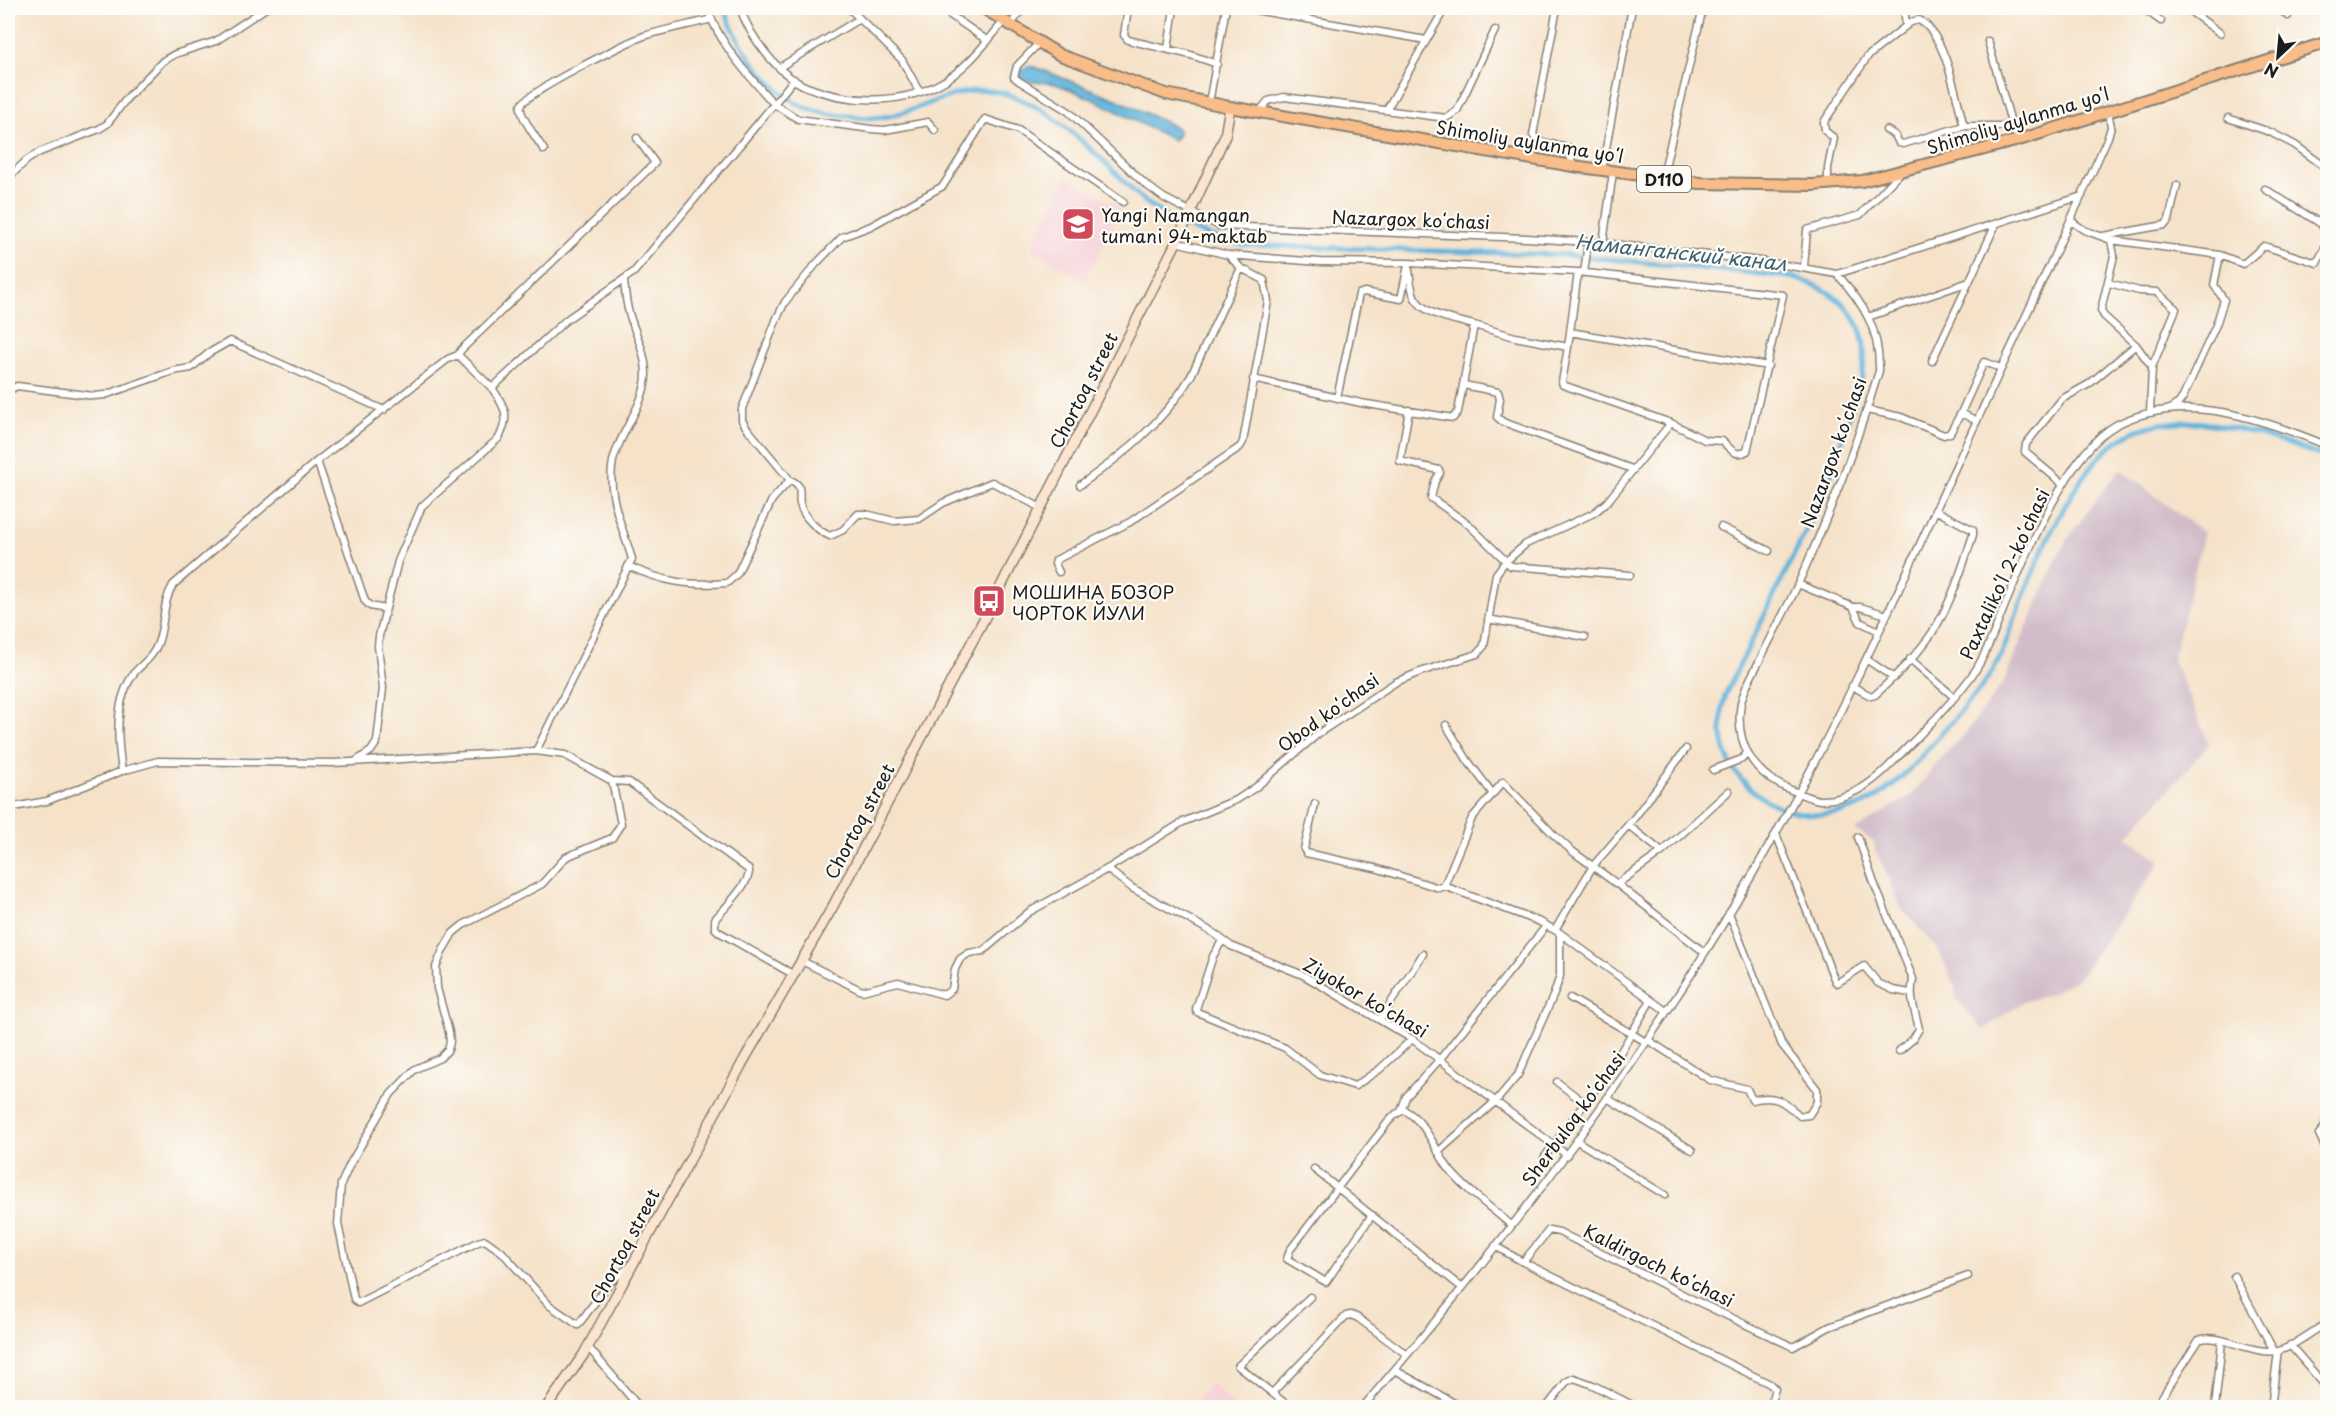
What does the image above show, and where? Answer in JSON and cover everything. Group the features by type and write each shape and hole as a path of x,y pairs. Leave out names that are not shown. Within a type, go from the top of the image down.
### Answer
{"main road":[{"name":"Shimoliy aylanma yoʻl","path":"983,8 1038,44 1075,62 1166,94 1573,166 1700,183 1828,184 1862,181 2019,141 2328,42"},
{"name":"Chortoq street","path":"546,1407 588,1347 728,1090 825,922 1041,508 1178,239 1225,136 1230,107"}],"street":[{"path":"8,178 27,160 40,152 107,124 127,98 163,61 175,54 216,41 266,8"},
{"path":"707,8 746,72 775,102 798,118 812,122 885,130 928,122 935,130"},
{"path":"740,8 757,42 792,80 851,98 879,99 900,97 944,80 973,58 988,40 1024,8"},
{"path":"849,8 902,60 919,91"},
{"path":"940,8 988,40"},
{"path":"1128,8 1125,38 1217,64"},
{"path":"1168,49 1174,8"},
{"path":"1209,103 1226,8"},
{"path":"1243,8 1426,40"},
{"path":"1387,108 1445,8"},
{"path":"1557,8 1533,135 1538,141 1568,148 1573,166"},
{"path":"1603,243 1607,171 1632,9 1620,8"},
{"path":"1662,179 1703,8"},
{"path":"1904,8 1906,25"},
{"path":"2143,8 2161,21"},
{"path":"2186,8 2220,33"},
{"path":"2278,8 2288,16"},
{"path":"544,150 521,109 523,102 548,85 644,36 712,19"},
{"path":"780,67 859,19"},
{"path":"1828,184 1828,168 1834,138 1825,130 1824,122 1868,56 1915,20 1925,23 1940,44 1964,126"},
{"path":"1259,112 1268,101 1284,97 1387,108 1414,115 1446,118 1452,116 1457,111 1495,30"},
{"path":"1988,41 2012,126 2019,141"},
{"name":"Nazargox koʻchasi","path":"1038,44 1017,66 1014,77 1068,111 1145,184 1164,198 1208,222 1231,228 1603,243 1804,267 1837,274 1861,303 1876,334 1879,371 1839,492 1741,701 1740,718 1745,756 1766,777 1798,793"},
{"path":"492,388 566,320 624,281 677,222 792,80"},
{"name":"Sherbuloq koʻchasi","path":"1362,1407 1395,1370 1567,1155 1647,1041 1729,913 1776,834 1866,659 2071,221 2111,127 2108,111"},
{"path":"2228,118 2282,138 2328,169"},
{"path":"1041,508 992,482 943,503 919,519 894,521 866,513 858,514 843,530 830,536 807,518 800,503 801,489 798,484 790,480 746,427 742,420 742,409 785,302 836,241 871,226 943,186 985,119 1018,130 1123,202"},
{"path":"1886,130 1895,135 1899,143 1903,144 1964,126 2012,126"},
{"path":"122,771 117,742 121,702 136,672 154,653 159,640 168,593 173,585 317,461 448,359 458,355 655,163 637,138"},
{"path":"1804,267 1807,230 1860,215 1901,172"},
{"path":"2102,236 2165,225 2169,220 2177,185"},
{"path":"2265,189 2315,219 2328,236"},
{"path":"1837,274 2082,196"},
{"path":"2071,221 2084,230 2111,240 2220,255 2243,264 2261,248 2268,247 2316,263 2328,242"},
{"path":"1932,361 1996,224"},
{"path":"1178,239 1228,255 1320,262 1581,273 1781,294 1784,297 1768,366 1749,445 1744,453 1732,452 1722,441 1705,440 1671,423 1563,385 1570,332 1581,273 1588,243"},
{"path":"2111,240 2114,256 2101,310 2136,345 2152,367"},
{"path":"1059,572 1055,564 1056,560 1131,521 1240,447 1244,439 1268,301 1264,280 1241,268 1228,255"},
{"path":"2165,412 2179,403 2183,397 2216,325 2223,300 2214,285 2220,255"},
{"path":"1408,264 1413,291 1419,303 1432,312 1515,337 1568,347"},
{"path":"1337,398 1359,294 1364,292 1401,299 1408,264"},
{"path":"1080,485 1111,463 1144,434 1181,393 1241,268"},
{"path":"536,751 632,559 611,482 613,461 642,395 646,375 644,355 628,311 624,281"},
{"path":"1868,317 1969,282"},
{"path":"2109,283 2139,291 2157,292 2176,309 2152,367 2150,413"},
{"path":"1253,379 1337,398 1453,418 1458,412 1474,325"},
{"path":"1570,332 1768,366"},
{"path":"8,391 17,386 94,396 117,393 173,371 191,368 209,353 230,341 384,410"},
{"path":"2063,484 2025,452 2026,444 2062,399 2089,384 2136,345"},
{"path":"355,762 371,751 377,742 383,688 378,646 385,609 398,561 422,506 499,438 506,424 503,404 492,388 458,355"},
{"path":"1867,410 1901,417 1944,435 1950,433 1984,362 2001,368"},
{"path":"1464,385 1498,392 1500,399 1497,417 1503,422 1632,469"},
{"path":"1409,410 1400,461 1439,470 1431,498 1468,524 1505,562 1522,568 1630,575"},
{"name":"Paxtalikoʻl 2-koʻchasi","path":"1798,793 1820,800 1848,795 1868,785 1884,772 1954,697 1981,661 2031,547 2063,484 2081,457 2103,434 2118,424 2150,413 2200,410 2243,415 2262,420 2328,446"},
{"path":"1961,412 1977,420"},
{"name":"Obod koʻchasi","path":"1107,869 1183,822 1238,799 1256,787 1319,733 1396,682 1477,654 1484,646 1496,574 1505,562 1526,544 1594,513 1607,502 1671,423"},
{"path":"317,461 365,601 370,606 385,609"},
{"path":"628,566 654,578 668,581 703,585 727,583 737,574 772,500 790,480"},
{"path":"1852,686 1871,696 1894,678 1936,626 1973,535 1972,530 1935,510"},
{"path":"1721,527 1768,551"},
{"path":"1797,584 1853,607 1858,606 1887,615"},
{"path":"1853,607 1860,622 1879,631"},
{"path":"1488,619 1585,636"},
{"path":"1866,659 1894,678"},
{"path":"1910,659 1954,697"},
{"path":"1446,725 1468,761 1493,794"},
{"path":"1438,1152 1496,1101 1518,1075 1560,976 1557,932 1578,889 1593,866 1628,825 1686,749"},
{"path":"8,808 48,801 122,771 158,761 355,762 536,751 565,755 612,781 629,782 749,870 749,876 730,903 715,919 715,928 794,975"},
{"path":"1715,769 1745,756"},
{"path":"612,781 621,824 612,838 566,857 542,884 463,925 453,933 443,950 436,972 438,994 449,1032 448,1050 440,1058 415,1069 387,1100 346,1172 340,1192 338,1218 346,1268 354,1299 358,1303 485,1240 502,1252 549,1305 578,1326 610,1282 632,1265"},
{"path":"1444,886 1470,823 1503,782 1554,835 1704,952"},
{"path":"1617,884 1662,852 1729,791"},
{"path":"1315,804 1304,849 1306,853 1375,868 1439,888 1444,886 1546,926 1666,1011"},
{"path":"1628,825 1662,852"},
{"path":"1776,834 1835,981 1837,983 1864,966 1878,983 1893,990 1910,993"},
{"path":"1858,837 1874,884 1913,979 1910,993 1919,1029 1913,1039 1899,1051"},
{"path":"802,961 862,992 897,982 944,995 952,989 957,964 964,956 983,951 1029,912 1107,869"},
{"name":"Ziyokor koʻchasi","path":"1107,869 1132,888 1212,932 1222,941 1253,957 1303,975 1380,1019 1440,1059 1567,1155"},
{"path":"1570,998 1647,1041 1710,1080 1747,1089 1752,1100 1767,1096 1786,1102 1800,1116 1809,1115 1817,1102 1817,1089 1782,1045 1729,913"},
{"path":"1372,1215 1326,1282 1287,1259 1290,1250 1388,1122 1401,1111 1406,1097 1440,1059 1546,926"},
{"path":"1222,941 1213,956 1196,1009 1200,1013 1286,1048 1320,1075 1355,1086 1380,1069 1412,1039"},
{"path":"1380,1019 1423,954"},
{"path":"1545,1158 1613,1065 1651,1000"},
{"path":"1557,1082 1586,1104"},
{"path":"1607,1098 1692,1150"},
{"path":"2328,1108 2325,1127 2319,1134 2328,1153"},
{"path":"1401,1111 1404,1110 1411,1114 1456,1177 1511,1225"},
{"path":"1577,1141 1665,1195"},
{"path":"1314,1169 1461,1287"},
{"name":"Kaldirgoch koʻchasi","path":"1522,1262 1544,1234 1549,1230 1559,1232 1793,1347 1829,1327 1968,1276"},
{"path":"1495,1246 1522,1262 1770,1384 1775,1389 1769,1407"},
{"path":"2234,1276 2276,1351 2271,1407"},
{"path":"1291,1407 1238,1366 1310,1297"},
{"path":"1272,1392 1346,1316 1351,1315 1358,1318 1406,1354"},
{"path":"2157,1406 2196,1342 2206,1338 2249,1349 2276,1351 2328,1323"},
{"path":"2215,1407 2222,1341"},
{"path":"2290,1345 2328,1389"},
{"path":"588,1347 640,1407"},
{"path":"1395,1370 1463,1407"},
{"path":"1546,1407 1566,1382 1574,1378 1638,1407"}],"shaded area":[{"name":"Yangi Namangan tumani 94-maktab","path":"1066,177 1122,208 1085,282 1031,248"},
{"path":"2120,469 2204,533 2173,659 2209,744 2127,837 2161,861 2079,978 2050,994 2023,1002 1983,1030 1956,999 1955,987 1939,951 1902,909 1875,849 1874,841 1855,830 1912,795 1946,752 1964,735 2003,683 2057,558 2073,531"},
{"path":"1211,1384 1235,1407 1190,1407"}],"water":[{"path":"1027,66 1035,67 1116,99 1176,127 1179,135 1174,140 1086,96 1055,84 1032,82 1019,77 1019,73"}],"waterway":[{"name":"Наманганский канал","path":"724,8 751,60 771,83 799,104 827,113 875,118 904,112 960,93 974,91 1003,93 1020,99 1052,117 1157,210 1181,224 1218,239 1245,245 1567,255 1791,277 1809,283 1839,300 1858,324 1863,340 1862,377 1825,492 1725,695 1723,707 1722,729 1725,751 1735,771 1756,793 1789,810 1807,814 1825,814 1861,805 1888,789 1922,756 1971,700 1994,669 2004,649 2034,569 2058,518 2088,471 2104,452 2122,438 2146,427 2171,423 2198,423 2225,426 2252,433 2328,458"}],"place":[{"name":"Yangi Namangan tumani 94-maktab","path":"1078,224"},
{"name":"МОШИНА БОЗОР ЧОРТОК ЙУЛИ","path":"989,601"}]}
